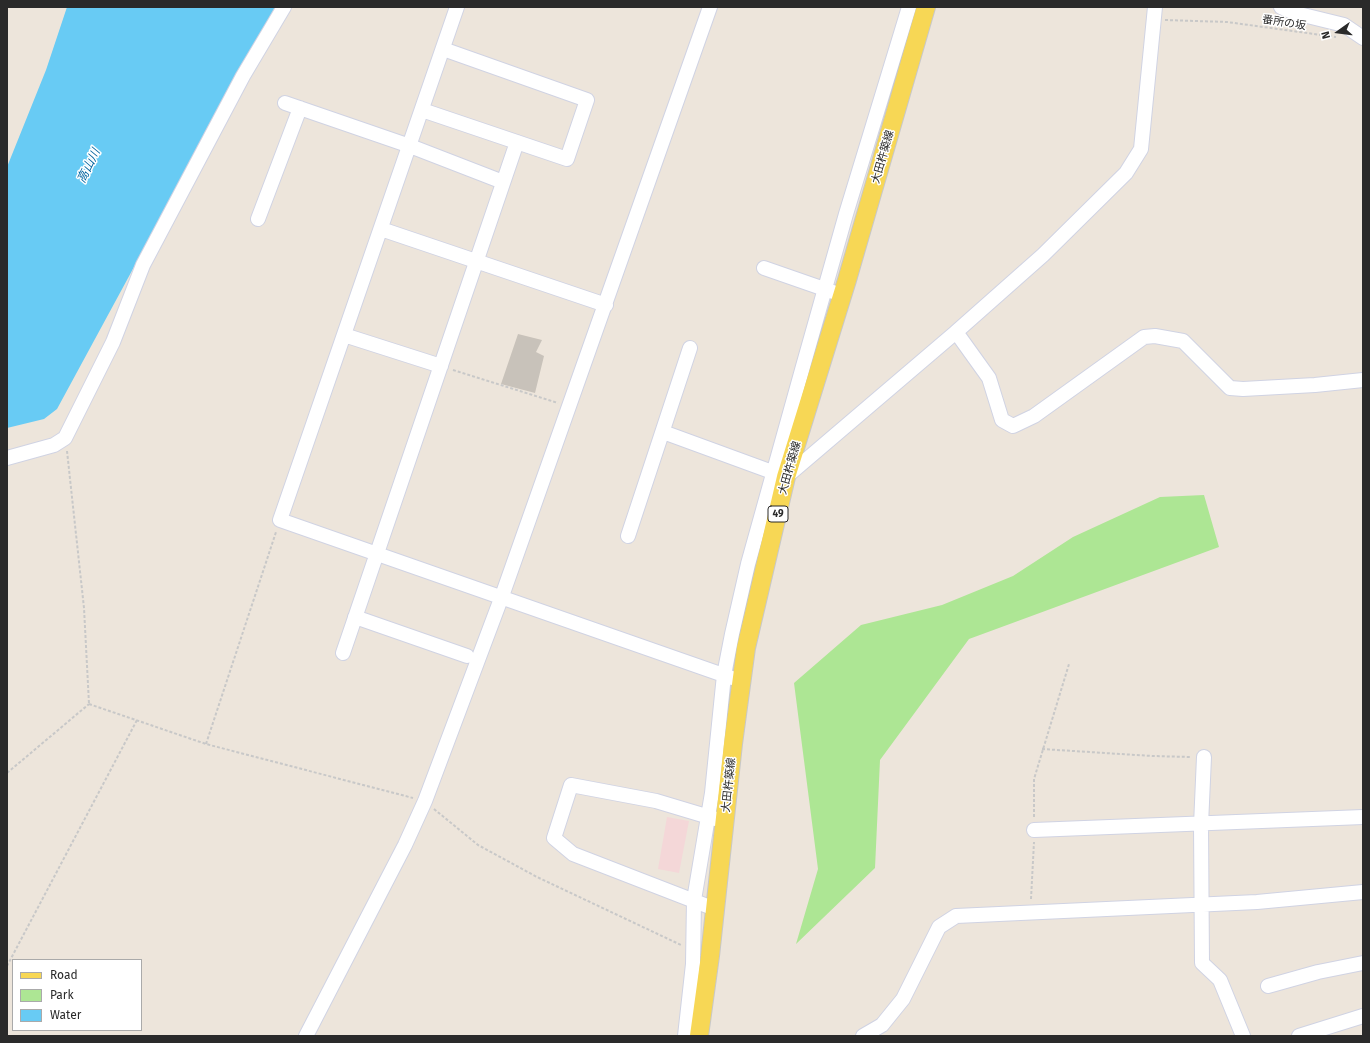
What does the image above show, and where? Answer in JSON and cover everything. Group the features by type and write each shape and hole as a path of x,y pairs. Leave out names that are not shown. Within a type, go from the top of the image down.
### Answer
{"main road":[{"name":"大田杵築線","path":"699,1036 715,909 716,819 746,648 780,475 843,296 926,7"}],"street":[{"path":"7,458 54,445 65,438 113,342 143,265 243,76 284,7"},
{"path":"457,7 280,520 502,596 741,681"},
{"path":"306,1036 405,845 425,801 502,596 710,7"},
{"path":"685,1036 693,951 694,900 716,819 724,675 748,564 780,475 825,290 909,7"},
{"path":"1281,7 1295,13 1344,25 1363,38"},
{"path":"780,475 956,332 1043,255 1126,173 1140,149 1155,13"},
{"path":"422,110 567,159 587,100 443,50"},
{"path":"285,103 410,146 503,182"},
{"path":"258,219 300,108"},
{"path":"343,653 517,142"},
{"path":"381,229 606,305"},
{"path":"764,268 843,296"},
{"path":"956,332 989,378 1002,420 1012,426 1034,416 1144,337 1155,336 1182,341 1230,388 1243,389 1315,385 1363,380"},
{"path":"344,335 441,366"},
{"path":"628,536 664,432 690,348"},
{"path":"664,432 780,475"},
{"path":"355,617 467,656"},
{"path":"1204,757 1201,824 1202,963 1220,980 1243,1036"},
{"path":"715,909 573,854 554,838 571,785 656,801 716,819"},
{"path":"1034,830 1363,817"},
{"path":"862,1036 882,1025 903,999 939,927 956,916 1257,902 1363,892"},
{"path":"1268,986 1318,972 1363,962"},
{"path":"1299,1036 1363,1016"}],"path":[{"name":"番所の坂","path":"1155,13 1339,38"},
{"path":"441,366 569,407"},
{"path":"65,438 84,608 89,704"},
{"path":"206,744 280,520"},
{"path":"1031,912 1034,779 1069,664"},
{"path":"89,704 206,744 425,801 478,845 537,877 693,951"},
{"path":"7,773 89,704"},
{"path":"7,966 137,720"},
{"path":"1042,749 1152,756 1204,757"}],"shaded area":[{"path":"667,817 689,821 679,873 658,869"}],"green space":[{"path":"1204,495 1219,547 969,639 880,760 875,868 796,944 818,869 794,683 861,625 942,605 1013,576 1073,537 1160,497"}],"water":[{"name":"高山川","path":"67,7 275,7 57,409 44,419 7,428 7,167 46,70"}],"building":[{"path":"518,334 542,340 536,352 544,356 535,393 501,384"}]}
